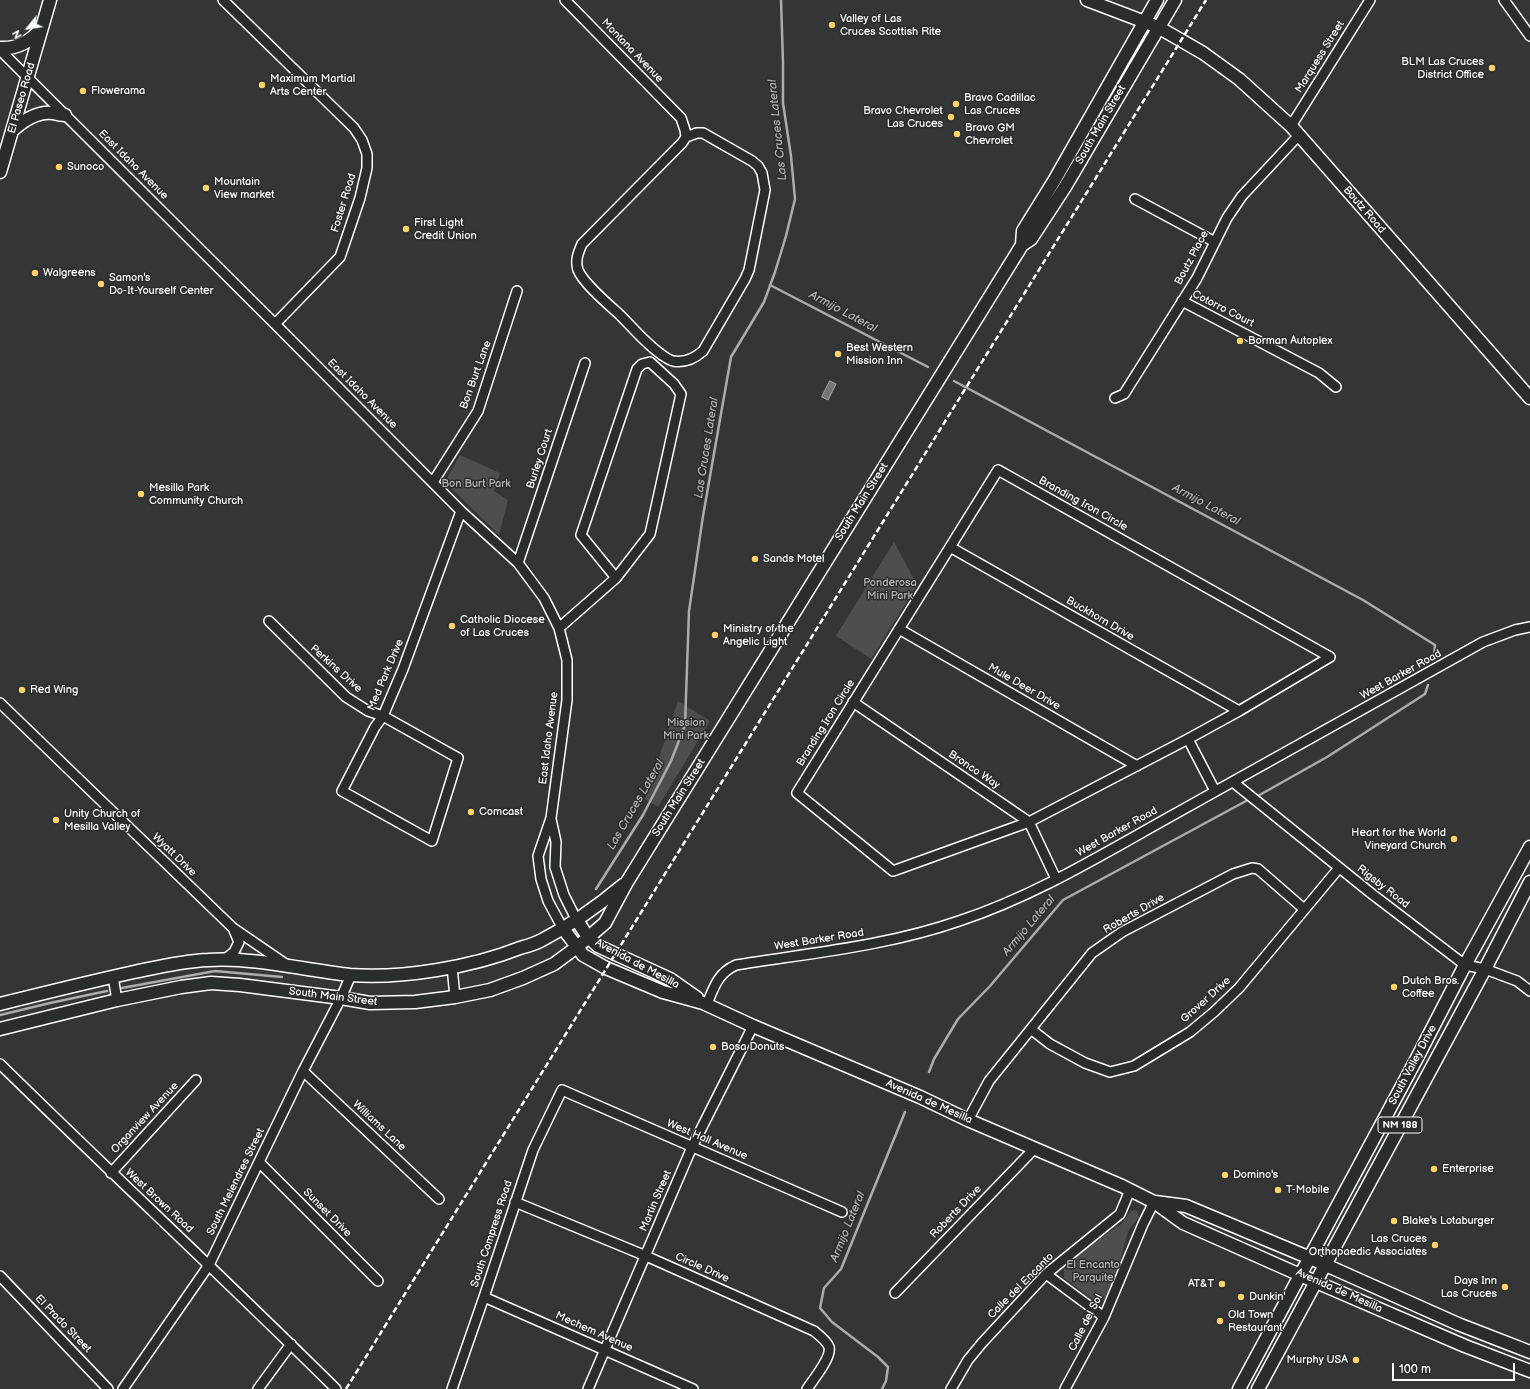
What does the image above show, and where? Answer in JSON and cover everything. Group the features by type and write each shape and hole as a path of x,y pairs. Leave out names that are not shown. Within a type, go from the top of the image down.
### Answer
{"main road":[{"name":"El Paseo Road","path":"0,172 50,0"},
{"name":"Boutz Road","path":"1086,0 1158,27 1203,53 1239,79 1295,131 1530,398"},
{"name":"South Main Street","path":"1022,245 1023,232 1054,181 1143,22 1157,0"},
{"name":"South Main Street","path":"0,1029 117,1000 181,987 211,983 240,985 341,998 370,1004 415,1002 455,997 490,990 523,978 554,964 605,923 627,882 1022,245 1031,239 1065,187 1175,0"},
{"path":"0,49 26,43 42,28"},
{"path":"13,130 29,118 39,114 53,113 65,115"},
{"name":"South Valley Drive","path":"1239,1389 1417,1058 1465,965 1530,847"},
{"name":"South Main Street","path":"0,1004 177,963 206,960 240,959 351,975 414,973 483,962 541,941 596,907 627,882"},
{"name":"South Valley Drive","path":"1258,1389 1485,969 1530,882"},
{"name":"Avenida de Mesilla","path":"576,919 588,937 598,946 670,979 705,1004"},
{"name":"Avenida de Mesilla","path":"562,927 583,955 606,968 664,992 705,1004 920,1097 968,1120 1130,1190 1154,1202 1184,1223 1316,1282 1454,1341 1530,1371"},
{"name":"Avenida de Mesilla","path":"1154,1202 1186,1206 1325,1264 1458,1324 1530,1352"}],"street":[{"name":"Foster Road","path":"223,0 354,128 362,140 366,154 367,168 362,192 340,257 275,324"},
{"name":"Montana Avenue","path":"565,0 681,118 686,137"},
{"name":"Marquess Street","path":"1295,131 1370,0"},
{"path":"1504,0 1530,36"},
{"name":"East Idaho Avenue","path":"0,49 461,511 518,563 544,598 559,628 567,660 567,700 551,818 538,856 541,879 548,901 562,927"},
{"name":"Boutz Place","path":"1115,398 1124,394 1197,278 1227,218 1242,196 1295,131"},
{"path":"697,133 703,133 752,161 762,173 765,190 749,270 745,279 703,351 697,356 679,362 661,355 589,284 579,272 576,263 582,244 682,143 686,137 697,133"},
{"path":"1135,199 1214,242"},
{"name":"Bon Burt Lane","path":"433,482 478,411 517,291"},
{"name":"Cotorro Court","path":"1182,301 1319,373 1336,387"},
{"path":"559,628 616,578 650,534 681,394 674,384 650,362 642,364 638,369 581,535 616,578"},
{"name":"Burley Court","path":"518,563 585,363"},
{"name":"Branding Iron Circle","path":"998,470 1330,657 1239,711 1188,739 1029,822 893,871 797,793 899,629 998,470"},
{"name":"Med Park Drive","path":"432,841 342,791 375,727 383,716 403,669 461,511"},
{"name":"Buckhorn Drive","path":"950,547 1239,711"},
{"name":"Perkins Drive","path":"269,622 346,697 368,711 383,716 458,758 432,841"},
{"name":"West Barker Road","path":"705,1004 721,974 736,965 821,953 920,933 990,910 1023,896 1215,792 1483,642 1515,630 1530,627"},
{"name":"Mule Deer Drive","path":"899,629 1137,766"},
{"name":"Bronco Way","path":"853,702 1029,822"},
{"name":"Wyatt Drive","path":"0,703 233,928 287,965"},
{"path":"1188,739 1215,792"},
{"name":"Rigsby Road","path":"1233,782 1339,868 1465,965 1485,969 1517,981 1530,991"},
{"name":"East Idaho Avenue","path":"551,818 556,842 555,867 564,895 576,919"},
{"path":"1029,822 1056,879"},
{"name":"Roberts Drive","path":"968,1120 989,1081 1032,1030 1092,953 1122,932 1233,874 1252,868 1258,869 1304,908"},
{"name":"Grover Drive","path":"1032,1030 1050,1044 1084,1063 1110,1072 1134,1066 1190,1032 1214,1012 1238,988 1339,868"},
{"path":"224,960 234,952 238,942 233,928"},
{"path":"452,967 455,997"},
{"name":"South Melendres Street","path":"123,1389 209,1265 351,975"},
{"path":"113,977 117,1000"},
{"name":"Martin Street","path":"588,1389 692,1148 753,1026"},
{"name":"West Brown Road","path":"0,1064 336,1389"},
{"name":"Williams Lane","path":"303,1071 439,1199"},
{"name":"Organview Avenue","path":"111,1172 196,1080"},
{"name":"West Hall Avenue","path":"562,1090 692,1148 842,1212"},
{"name":"South Compress Road","path":"452,1389 533,1150 562,1090"},
{"name":"Roberts Drive","path":"895,1293 1034,1148"},
{"name":"Sunset Drive","path":"260,1162 378,1281"},
{"name":"Calle del Encanto","path":"951,1389 968,1360 982,1343 1046,1274 1120,1214 1130,1190"},
{"name":"Circle Drive","path":"515,1202 646,1256 814,1331 826,1342 829,1348 828,1357 808,1389"},
{"name":"Calle del Sol","path":"1065,1389 1104,1317 1143,1224 1154,1202"},
{"path":"1046,1274 1104,1317"},
{"name":"El Prado Street","path":"0,1276 108,1389"},
{"name":"Mechem Avenue","path":"484,1297 693,1389"},
{"path":"258,1389 291,1344"}],"green space":[{"name":"Bon Burt Park","path":"460,455 500,473 494,491 508,500 499,535 447,484 446,480"},
{"name":"Ponderosa Mini Park","path":"894,542 917,585 871,659 836,636"},
{"name":"Mission Mini Park","path":"678,701 710,721 658,807 645,799"},
{"name":"El Encanto Parquite","path":"1137,1210 1139,1217 1128,1231 1114,1284 1106,1299 1096,1302 1064,1278 1064,1269 1080,1252 1121,1224 1131,1211"}],"shaded area":[{"path":"830,381 836,384 828,400 822,397"}],"waterway":[{"name":"Las Cruces Lateral","path":"596,889 643,815 671,761 685,725 689,611 703,516 731,357 764,302 786,236 795,199 791,156 783,103 781,0"},
{"name":"Armijo Lateral","path":"770,285 928,367"},
{"name":"Armijo Lateral","path":"954,381 1363,600 1435,645 1434,657"},
{"name":"Armijo Lateral","path":"1256,797 1327,757 1425,694 1428,685"},
{"name":"Armijo Lateral","path":"929,1072 934,1059 958,1019 990,986 1063,900 1246,801"},
{"name":"Las Cruces Lateral","path":"122,988 215,971 282,977"},
{"name":"Las Cruces Lateral","path":"0,1015 107,991"},
{"name":"Armijo Lateral","path":"882,1389 886,1381 888,1367 878,1357 832,1322 820,1308 824,1288 841,1269 905,1112"}],"railway":[{"path":"346,1389 1206,0"}],"place":[{"name":"Valley of Las Cruces Scottish Rite","path":"832,25"},
{"name":"BLM Las Cruces District Office","path":"1492,68"},
{"name":"Maximum Martial Arts Center","path":"262,85"},
{"name":"Flowerama","path":"83,91"},
{"name":"Bravo Cadillac Las Cruces","path":"956,104"},
{"name":"Bravo Chevrolet Las Cruces","path":"951,117"},
{"name":"Bravo GM Chevrolet","path":"957,134"},
{"name":"Sunoco","path":"59,167"},
{"name":"Mountain View market","path":"206,188"},
{"name":"First Light Credit Union","path":"406,229"},
{"name":"Walgreens","path":"35,273"},
{"name":"Samon's Do-It-Yourself Center","path":"101,284"},
{"name":"Borman Autoplex","path":"1240,341"},
{"name":"Best Western Mission Inn","path":"838,354"},
{"name":"Mesilla Park Community Church","path":"141,494"},
{"name":"Sands Motel","path":"755,559"},
{"name":"Catholic Diocese of Las Cruces","path":"452,626"},
{"name":"Ministry of the Angelic Light","path":"715,635"},
{"name":"Red Wing","path":"22,690"},
{"name":"Comcast","path":"471,812"},
{"name":"Unity Church of Mesilla Valley","path":"56,820"},
{"name":"Heart for the World Vineyard Church","path":"1454,839"},
{"name":"Dutch Bros. Coffee","path":"1394,987"},
{"name":"Bosa Donuts","path":"713,1047"},
{"name":"Enterprise","path":"1434,1169"},
{"name":"Domino's","path":"1225,1175"},
{"name":"T-Mobile","path":"1278,1190"},
{"name":"Blake's Lotaburger","path":"1394,1221"},
{"name":"Las Cruces Orthopaedic Associates","path":"1435,1245"},
{"name":"AT&T","path":"1222,1284"},
{"name":"Days Inn Las Cruces","path":"1505,1287"},
{"name":"Dunkin'","path":"1241,1297"},
{"name":"Old Town Restaurant","path":"1220,1321"},
{"name":"Murphy USA","path":"1356,1360"}]}
